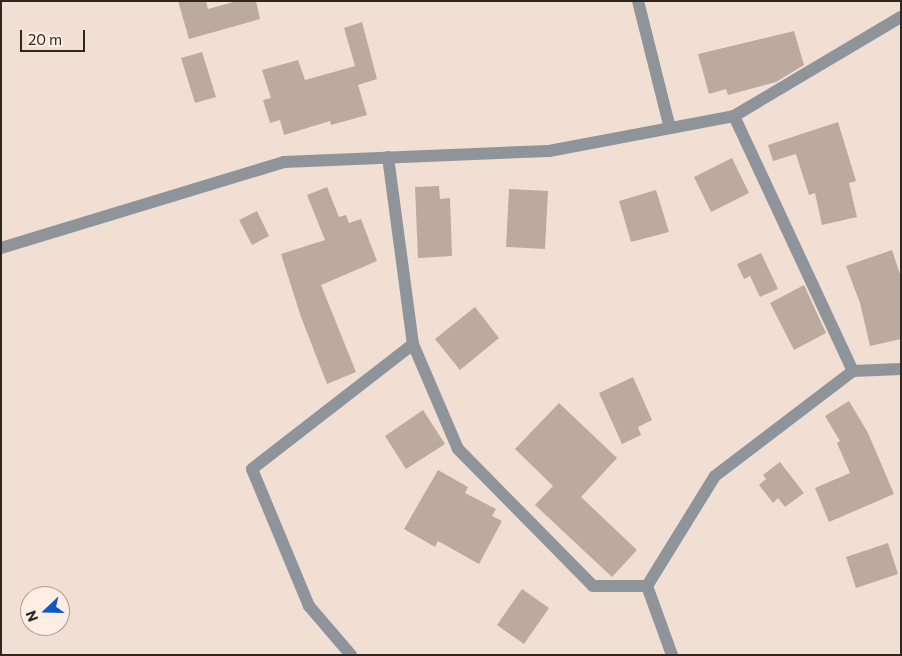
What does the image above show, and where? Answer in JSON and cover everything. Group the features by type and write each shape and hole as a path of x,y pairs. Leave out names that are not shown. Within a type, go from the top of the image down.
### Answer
{"street":[{"path":"638,1 670,128"},
{"path":"1,248 77,222 284,162 549,151 734,116 901,18"},
{"path":"734,116 853,371"},
{"path":"388,157 412,344 458,449 593,586 647,586"},
{"path":"352,655 309,606 252,469 412,344"},
{"path":"647,586 715,476 853,371 901,369"},
{"path":"647,586 672,655"}],"building":[{"path":"178,1 206,1 208,9 237,1 256,1 260,19 189,39"},
{"path":"362,22 377,79 358,85 367,115 331,125 330,121 284,135 280,120 270,123 263,100 271,98 262,70 298,60 305,80 355,66 344,28"},
{"path":"794,31 804,65 776,82 728,95 726,89 709,94 698,54"},
{"path":"202,52 216,97 195,103 181,58"},
{"path":"838,122 856,181 849,183 857,217 822,225 815,193 809,195 796,154 773,161 768,145"},
{"path":"732,158 749,193 711,212 694,177"},
{"path":"439,186 440,199 450,198 452,256 418,258 415,187"},
{"path":"327,187 339,217 346,215 349,223 361,219 377,261 321,285 356,372 327,384 301,317 281,254 325,240 307,195"},
{"path":"509,189 548,191 545,249 506,247"},
{"path":"656,190 669,232 631,242 619,201"},
{"path":"257,211 269,236 252,245 239,220"},
{"path":"892,250 901,277 901,339 870,346 860,303 846,266"},
{"path":"761,253 778,289 760,297 750,276 744,279 737,264"},
{"path":"804,285 826,333 794,350 770,303"},
{"path":"475,307 499,338 460,370 435,339"},
{"path":"633,377 652,420 638,427 641,435 622,444 599,393"},
{"path":"849,401 868,433 894,494 829,522 815,488 850,473 837,443 840,441 825,416"},
{"path":"559,403 617,458 581,497 637,550 612,577 535,505 553,486 515,449"},
{"path":"423,410 445,444 406,469 385,436"},
{"path":"780,462 804,493 785,507 778,498 773,503 759,485 766,479 763,475"},
{"path":"438,470 468,487 465,493 496,509 492,516 502,521 479,564 438,541 435,547 404,529"},
{"path":"888,543 898,574 856,588 846,557"},
{"path":"522,589 549,608 524,644 497,625"}]}
